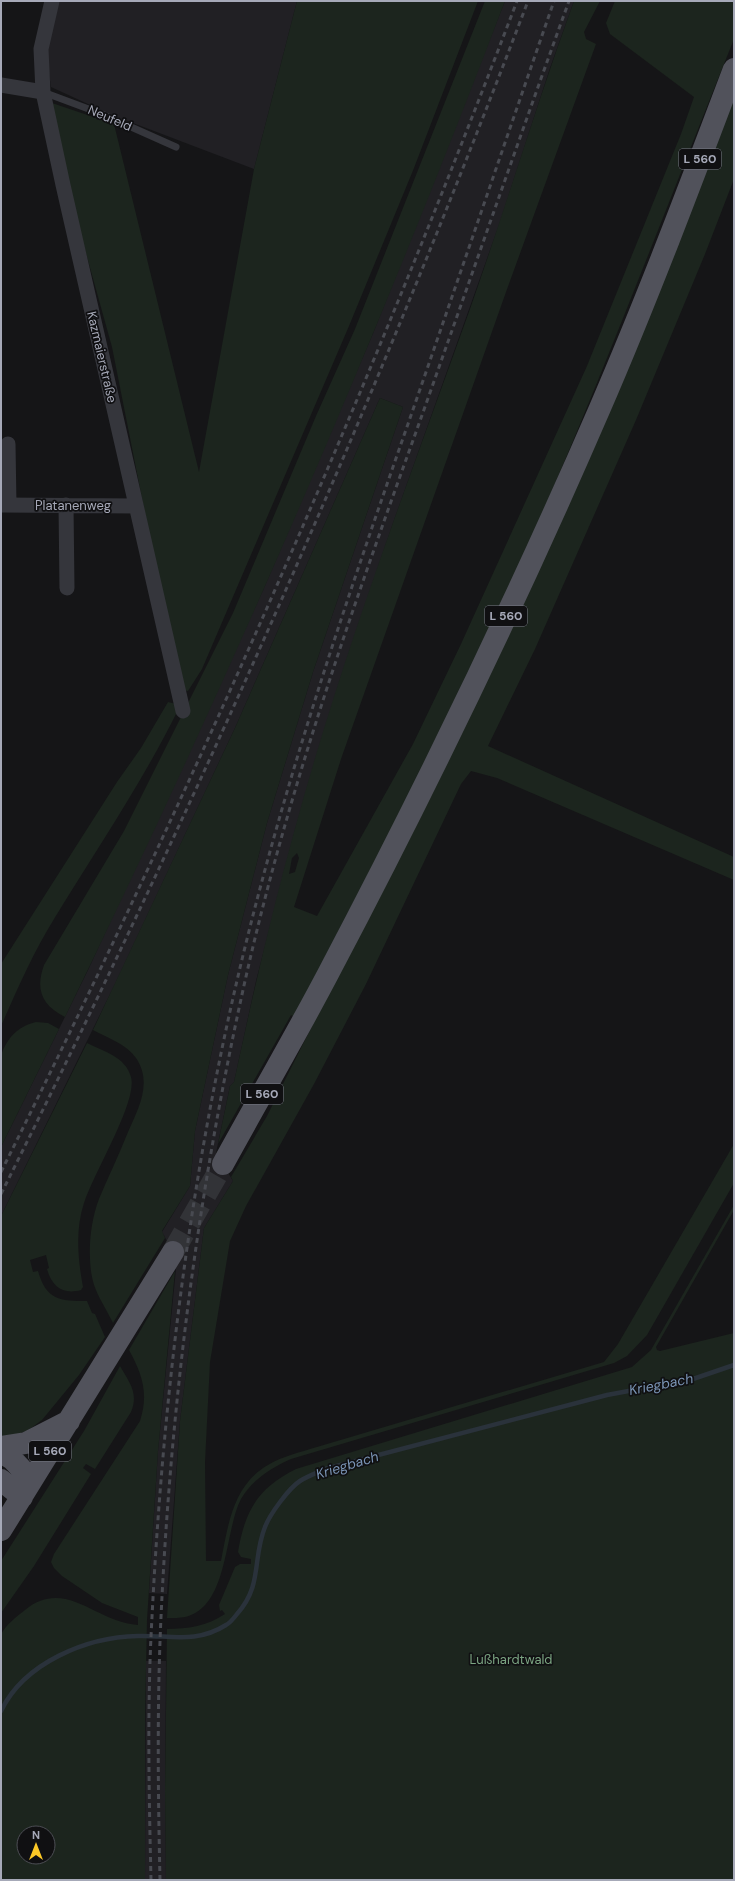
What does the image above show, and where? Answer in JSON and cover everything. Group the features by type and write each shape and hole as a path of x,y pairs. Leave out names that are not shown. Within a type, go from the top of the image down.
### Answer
{"main road":[{"name":"L 560","path":"223,1164 324,982 386,862 510,607 600,408 666,248 734,69"},
{"name":"L 560","path":"1,1530 173,1252"},
{"path":"1,1447 26,1443 69,1421"},
{"path":"1,1452 12,1459 27,1488"},
{"path":"1,1480 27,1488"}],"street":[{"name":"Kazmaierstraße","path":"52,1 41,49 43,92 183,711"},
{"path":"1,85 43,92"},
{"name":"Platanenweg","path":"8,444 5,505 136,506"},
{"path":"66,505 67,588"}],"lane":[{"name":"Neufeld","path":"43,92 102,114 176,147"}],"shaded area":[{"path":"58,1 297,1 254,169 112,115 51,87 46,52"},
{"path":"505,1 574,1 550,68 500,222 392,526 340,680 295,830 256,981 234,1082 230,1086 216,1153 233,1181 204,1228 180,1421 167,1594 149,1593 158,1451 177,1259 162,1232 190,1186 195,1131 228,975 267,823 313,672 403,407 380,398 235,728 116,982 1,1216 1,1147 88,970 264,588 374,331"},
{"path":"146,1661 166,1661 166,1880 145,1880"}],"green space":[{"path":"297,1 478,1 414,168 349,326 202,669 188,691 180,690 112,347 74,210 49,102 114,124 199,472 254,169"},
{"path":"485,1 505,1 404,259 297,514 241,641 184,767 65,1017 51,1007 42,996 40,982 44,965 124,831 233,613 316,416 355,329"},
{"path":"574,1 600,1 584,32 586,39 596,44 506,292 341,759 294,907 317,916 413,744 461,644 587,366 681,134 694,97 610,34 606,23 615,1 734,1 734,39 593,393 503,602 427,759 294,1017 291,1015 218,1144 230,1086 234,1082 277,894 333,700 354,634 470,309","holes":["297,853 299,858 295,872 289,874 292,858"]},
{"path":"734,89 734,179 705,254 636,420 535,649 488,746 734,857 734,880 497,778 471,771 461,784 366,984 314,1084 246,1206 230,1241 210,1362 205,1462 206,1561 221,1561 230,1520 240,1495 247,1483 256,1473 274,1462 298,1453 604,1362 618,1344 734,1144 734,1183 647,1335 627,1356 614,1363 291,1459 276,1466 256,1480 241,1499 231,1530 218,1584 210,1599 199,1610 185,1617 167,1618 180,1421 204,1228 233,1181 231,1177 267,1116 311,1028"},
{"path":"380,398 403,407 313,672 267,823 228,975 195,1131 190,1186 162,1231 165,1238 113,1323 97,1293 92,1279 90,1252 94,1213 139,1105 144,1086 141,1067 132,1053 116,1042 93,1030 235,728"},
{"path":"168,702 176,704 178,710 134,790 46,932 1,1026 1,964 117,782 141,748"},
{"path":"36,1022 48,1023 59,1029 1,1147 1,1055 10,1038 18,1030"},
{"path":"87,1043 107,1052 124,1064 131,1077 131,1088 122,1120 89,1190 81,1213 78,1245 83,1287 81,1290 75,1291 59,1288 55,1285 49,1275 46,1255 30,1260 33,1272 38,1271 45,1288 55,1297 69,1300 87,1301 92,1313 95,1314 105,1337 79,1375 42,1420 27,1431 18,1434 1,1436 1,1216"},
{"name":"Lußhardtwald","path":"734,1205 734,1210 656,1347 657,1350 660,1351 734,1333 734,1880 166,1880 165,1792 167,1629 197,1626 225,1614 222,1610 220,1611 219,1605 235,1567 240,1564 251,1564 251,1559 241,1557 238,1552 249,1512 255,1502 272,1484 296,1469 632,1367 651,1350"},
{"path":"175,1271 158,1451 147,1620 145,1717 145,1880 1,1880 1,1634 3,1630 25,1610 40,1601 54,1598 81,1604 108,1617 138,1625 138,1617 102,1603 62,1576 54,1568 51,1562 54,1554 140,1421 143,1411 144,1393 141,1376 129,1350"},
{"path":"120,1366 132,1388 134,1399 131,1412 95,1469 86,1464 83,1468 91,1474 34,1566 1,1613 1,1561 84,1431"}],"waterway":[{"name":"Kriegbach","path":"1,1711 11,1694 25,1679 41,1666 78,1648 98,1641 138,1636 193,1637 215,1631 229,1623 235,1617 251,1593 261,1539 267,1522 280,1502 291,1489 300,1481 309,1476 325,1469 607,1395 693,1379 734,1365"}],"tunnel":[{"path":"173,1252 223,1164"}],"railway":[{"path":"1,1172 141,884 274,593 399,299 517,1"},
{"path":"1,1194 144,901 280,604 345,455 408,304 528,1"},
{"path":"151,1880 149,1683 163,1454 171,1373 192,1212 221,1052 256,902 316,696 361,559 554,1"},
{"path":"160,1880 158,1748 159,1683 161,1617 172,1456 189,1297 200,1218 213,1139 245,981 280,842 300,773 344,636 569,1"}]}
